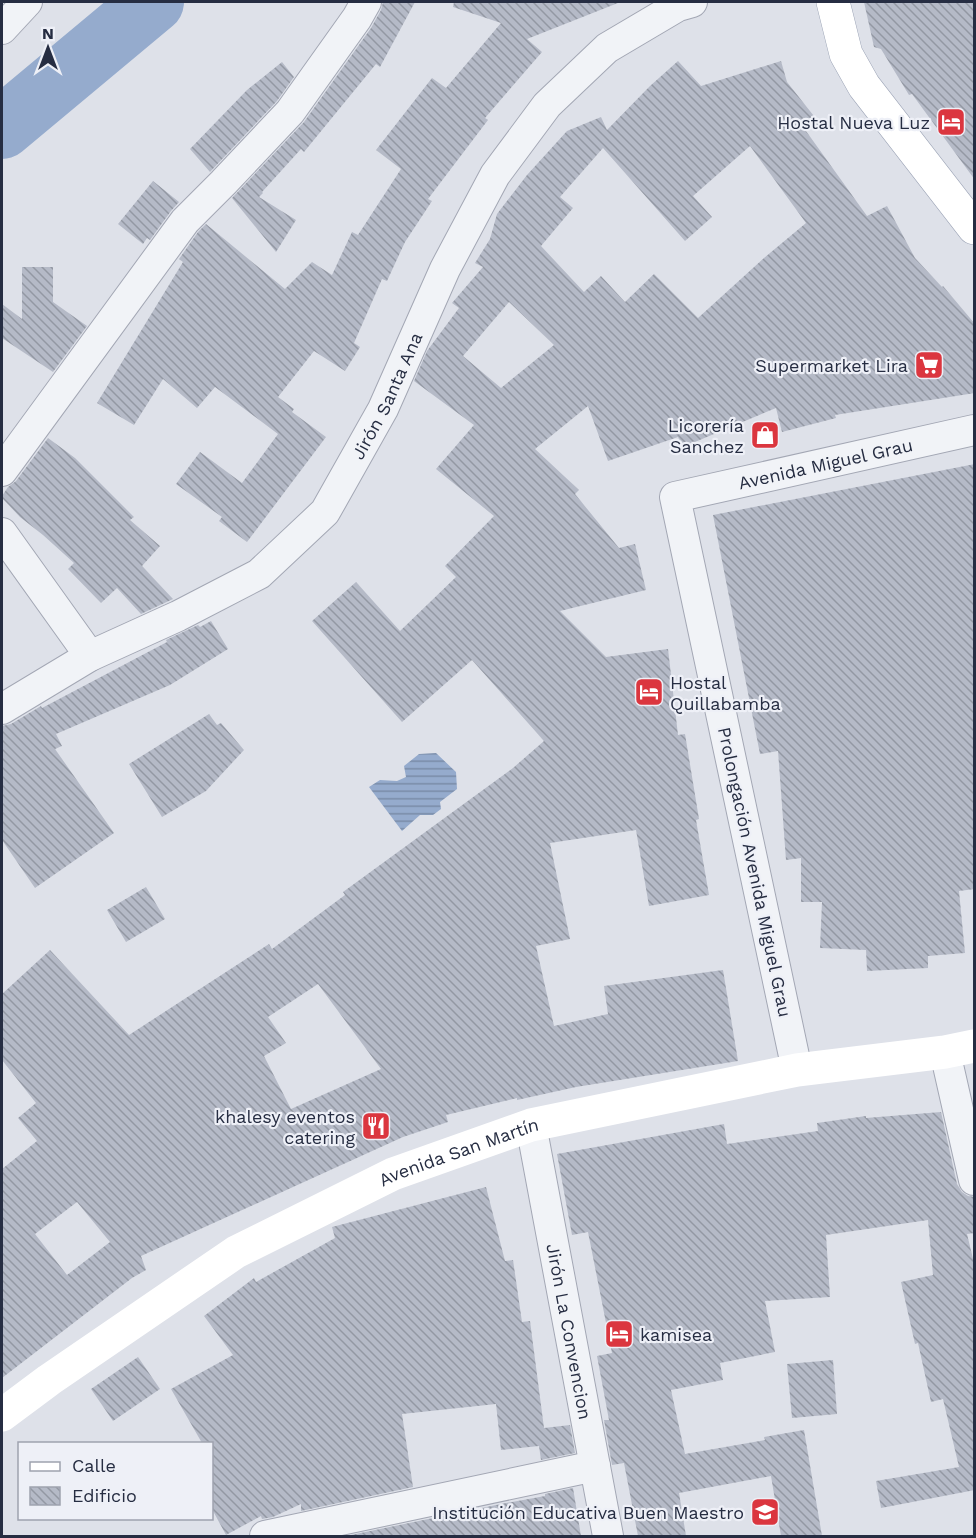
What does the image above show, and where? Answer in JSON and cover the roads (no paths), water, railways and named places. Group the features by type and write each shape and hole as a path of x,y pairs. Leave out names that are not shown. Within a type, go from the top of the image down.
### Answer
{"main road":[{"path":"833,2 846,54 864,86 975,228"},
{"name":"Avenida San Martín","path":"2,1414 237,1252 393,1174 531,1125 797,1070 960,1049"}],"street":[{"path":"2,29 27,2"},
{"path":"2,471 185,221 290,112 366,2"},
{"name":"Jirón Santa Ana","path":"2,709 90,656 178,616 259,574 325,512 383,409 444,269 495,175 547,105 607,48 678,6 692,2"},
{"name":"Avenida Miguel Grau","path":"675,497 975,430"},
{"name":"Prolongación Avenida Miguel Grau","path":"675,497 797,1070"},
{"path":"2,533 90,656"},
{"path":"960,1049 975,1180"},
{"name":"Jirón La Convencion","path":"531,1125 608,1536"},
{"path":"265,1536 594,1466"}],"water":[{"path":"436,753 456,772 457,789 440,802 441,809 433,815 420,815 402,831 369,787 380,780 397,781 406,777 404,766 419,754"}],"waterway":[{"path":"2,128 153,2"}],"place":[{"name":"Hostal Nueva Luz","path":"951,122"},
{"name":"Supermarket Lira","path":"929,365"},
{"name":"Licorería Sanchez","path":"765,435"},
{"name":"Hostal Quillabamba","path":"649,692"},
{"name":"khalesy eventos catering","path":"376,1126"},
{"name":"kamisea","path":"619,1334"},
{"name":"Institución Educativa Buen Maestro","path":"765,1512"}]}
